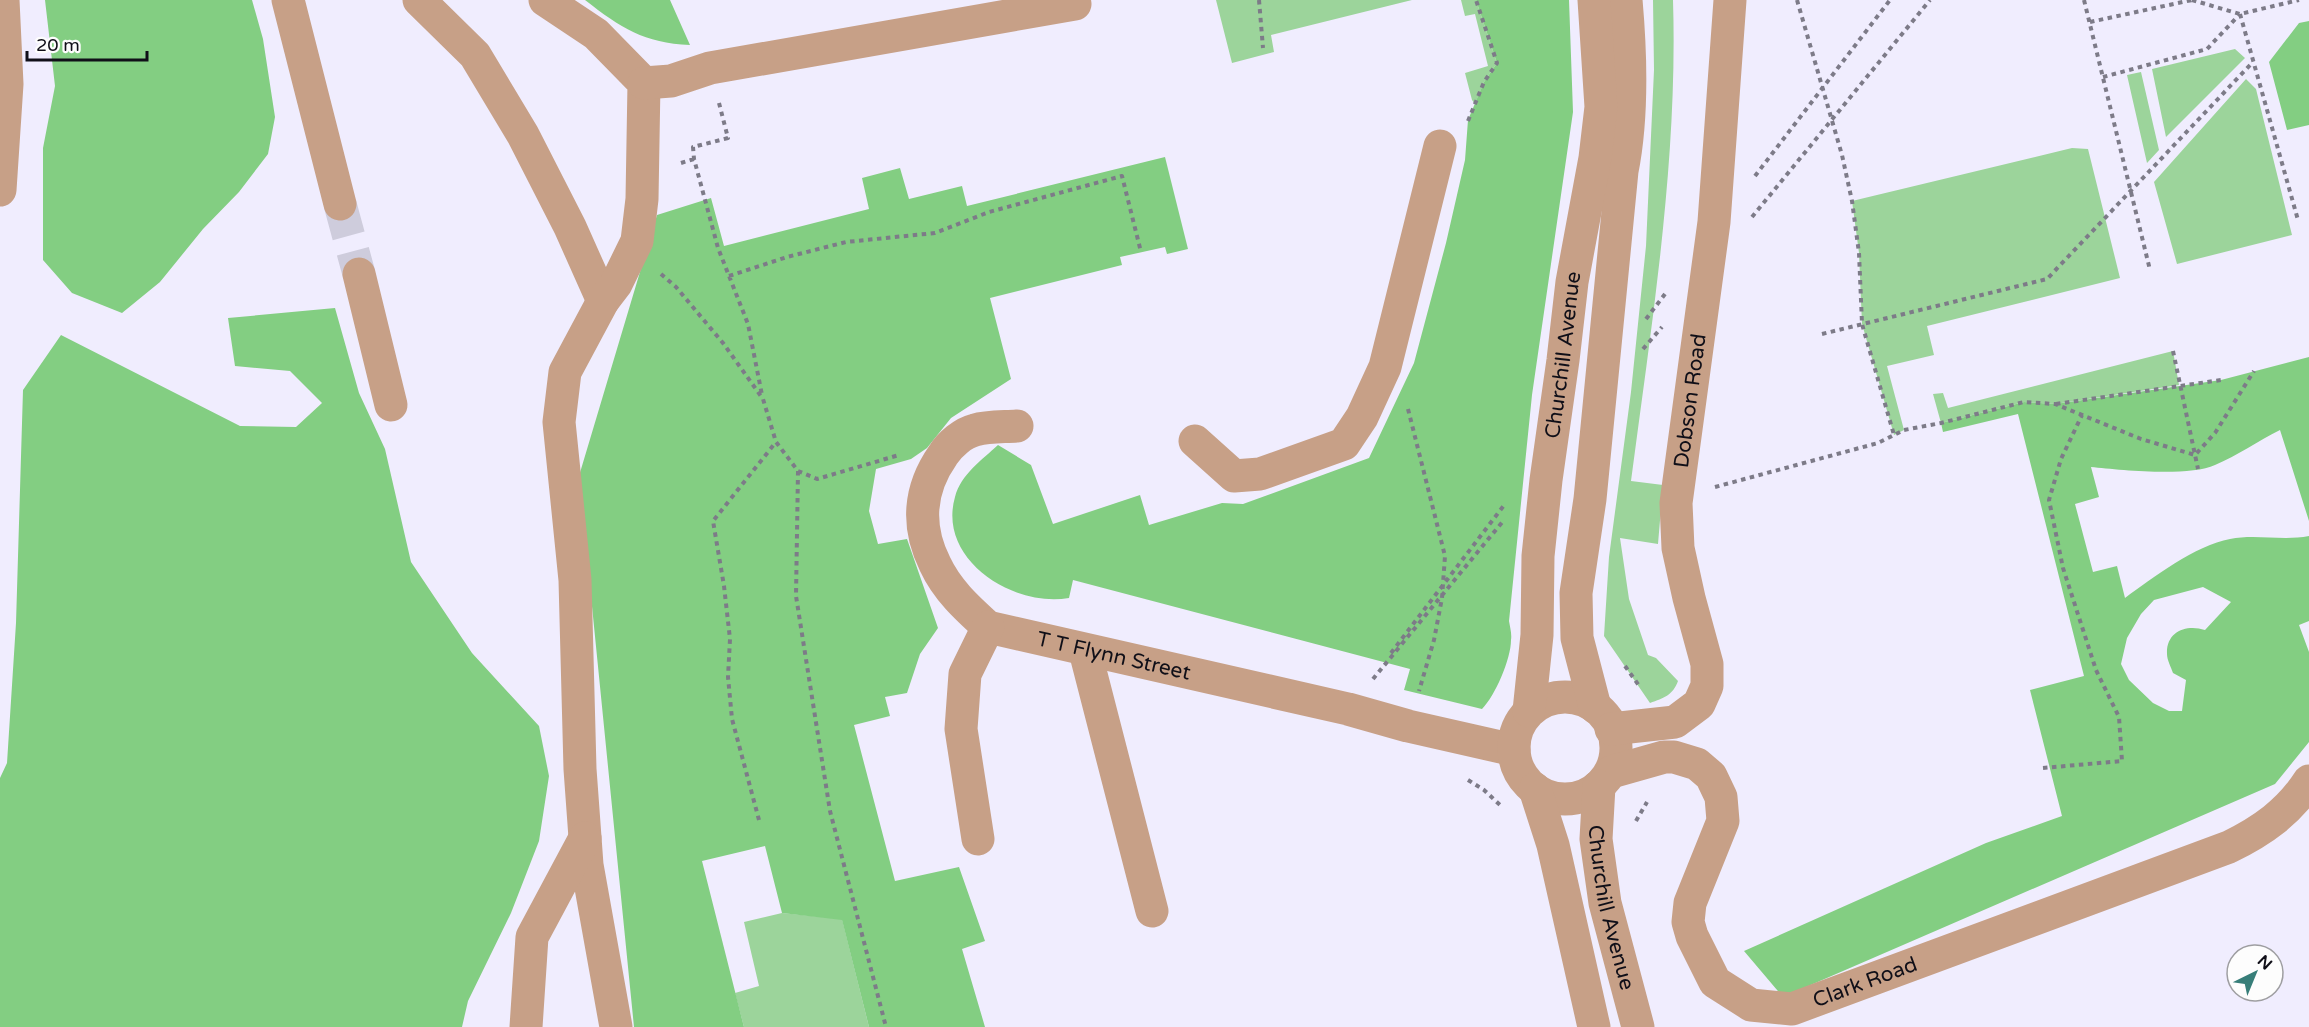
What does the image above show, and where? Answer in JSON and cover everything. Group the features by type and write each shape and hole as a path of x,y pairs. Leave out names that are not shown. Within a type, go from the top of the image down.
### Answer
{"street":[{"path":"0,190 8,84 3,0"},
{"path":"288,0 340,204"},
{"path":"419,0 475,55 523,135 570,227 603,301"},
{"path":"545,0 596,34 645,82 670,81 710,68 1075,4"},
{"name":"Churchill Avenue","path":"1529,711 1537,635 1538,556 1546,480 1572,282 1595,158 1601,107 1594,0"},
{"name":"Churchill Avenue","path":"1603,718 1577,638 1576,593 1590,499 1622,171 1626,152 1629,103 1626,0"},
{"name":"Dobson Road","path":"1675,723 1699,704 1707,686 1708,675 1680,559 1676,503 1714,222 1730,0"},
{"path":"616,1027 587,865 580,769 575,580 559,422 565,372 603,301 616,284 637,241 642,199 645,82"},
{"path":"1195,441 1234,476 1260,474 1344,444 1362,417 1387,359 1440,146"},
{"path":"359,274 391,405"},
{"name":"T T Flynn Street","path":"1017,426 974,430 960,437 947,449 935,466 922,498 926,542 935,564 963,605 988,627 1085,651 1348,709 1408,726 1514,750"},
{"path":"978,839 961,729 965,674 988,627"},
{"path":"1085,651 1152,911"},
{"path":"1554,697 1569,697 1603,718 1675,723 1682,759 1664,757 1605,779 1583,796 1566,799 1549,796 1535,789 1523,777 1516,763 1515,734 1529,711 1541,702 1554,697"},
{"path":"1603,718 1616,755 1605,779"},
{"name":"Clark Road","path":"1682,759 1697,764 1711,776 1717,784 1724,808 1720,832 1692,895 1688,912 1688,922 1699,952 1715,982 1751,1005 1792,1009 2229,847 2267,826 2296,798 2309,781"},
{"name":"Churchill Avenue","path":"1605,779 1596,839 1605,903 1638,1027"},
{"name":"Churchill Avenue","path":"1535,789 1553,845 1594,1027"},
{"path":"526,1027 532,937 585,838"}],"path":[{"path":"1259,0 1257,4 1263,48"},
{"path":"1440,146 1468,120 1484,82 1497,63 1476,0"},
{"path":"1797,0 1851,193 1859,253 1862,324 1894,435"},
{"path":"2084,0 2150,270"},
{"path":"2090,22 2192,0 2240,14 2299,0"},
{"path":"2103,77 2207,49 2240,14"},
{"path":"2240,14 2298,220"},
{"path":"1822,334 2048,279 2253,62"},
{"path":"710,68 728,138 693,147 718,248 748,324 763,399 776,442 798,471 817,478 885,459"},
{"path":"729,276 787,257 846,242 935,233 989,212 1122,176 1141,252"},
{"path":"676,287 723,343 763,399"},
{"path":"2173,351 2198,469"},
{"path":"1387,359 1400,377 1445,556 1442,598 1434,640 1408,726"},
{"path":"2195,455 2214,433 2254,371"},
{"path":"1706,489 1878,443 1904,430 2024,402 2055,404 2221,380"},
{"path":"2055,404 2141,439 2195,455"},
{"path":"2043,768 2122,761 2119,717 2096,670 2063,568 2049,500 2061,459 2082,414"},
{"path":"759,820 732,719 728,677 730,639 724,586 712,521 776,442"},
{"path":"798,471 796,596 830,811 886,1027"},
{"path":"1464,777 1484,790 1503,808"}],"green space":[{"path":"45,0 252,0 263,39 275,117 268,154 239,192 203,229 160,282 122,313 72,293 43,260 43,148 55,86"},
{"path":"585,0 670,0 690,45 659,41 634,32 610,19"},
{"path":"1216,0 1412,0 1271,35 1274,52 1232,63"},
{"path":"1461,0 1476,0 1497,63 1484,82 1475,104 1465,73 1488,66 1475,14 1465,16"},
{"path":"1476,0 1569,0 1573,112 1532,395 1509,621 1510,648 1497,686 1482,709 1404,690 1410,669 1073,580 1069,598 1048,599 1025,595 1004,587 985,575 969,559 957,541 952,520 955,497 962,481 998,445 1031,465 1053,524 1140,495 1149,525 1222,503 1243,504 1369,458 1414,363 1465,160 1468,120 1484,82 1497,63"},
{"path":"1653,0 1673,0 1672,121 1662,241 1631,481 1663,485 1658,544 1620,538 1629,599 1648,655 1656,658 1678,681 1667,695 1650,703 1604,636 1609,557 1631,392 1646,246 1654,70"},
{"path":"2309,21 2309,125 2287,130 2269,62 2299,23"},
{"path":"2235,49 2245,58 2166,137 2152,69"},
{"path":"2141,72 2159,150 2147,163 2127,75"},
{"path":"2246,79 2256,89 2292,235 2177,264 2154,182"},
{"path":"2072,148 2088,149 2120,278 1927,326 1934,355 1887,366 1904,430 1894,435 1862,324 1859,253 1852,201"},
{"path":"1165,157 1188,249 1167,254 1165,247 1120,257 1122,265 990,298 1011,379 951,418 927,448 911,459 876,469 869,511 878,544 907,539 938,628 920,654 907,693 885,697 890,716 854,725 895,881 959,867 985,941 962,949 985,1027 869,1027 842,920 782,913 765,846 702,861 744,1027 634,1027 579,476 657,215 711,198 724,246 869,209 862,178 900,168 909,199 962,186 967,206"},
{"path":"335,308 359,393 385,449 411,562 472,653 539,726 549,776 539,841 511,913 468,1001 462,1027 0,1027 0,778 7,763 16,623 23,390 61,335 240,426 296,427 322,403 290,371 235,366 228,318"},
{"path":"2173,351 2179,385 2055,404 2024,402 1941,423 1933,394 1943,393 1948,408"},
{"path":"2309,357 2309,521 2280,430 2231,457 2203,469 2154,472 2091,467 2099,497 2075,504 2093,572 2117,566 2125,598 2175,563 2217,542 2249,537 2309,536 2309,621 2299,625 2309,652 2309,742 2275,784 1783,997 1744,951 1986,843 2062,816 2030,690 2084,676 2018,414 1943,432 1941,423 2024,402 2055,404 2221,380","holes":["2203,587 2231,602 2205,630 2185,629 2179,631 2170,640 2167,656 2173,673 2186,680 2182,711 2169,711 2153,703 2129,680 2121,664 2127,638 2141,614 2154,600"]},
{"path":"782,913 842,919 869,1027 744,1027 735,993 759,986 744,922"}],"tunnel":[{"path":"340,204 359,274"}]}
